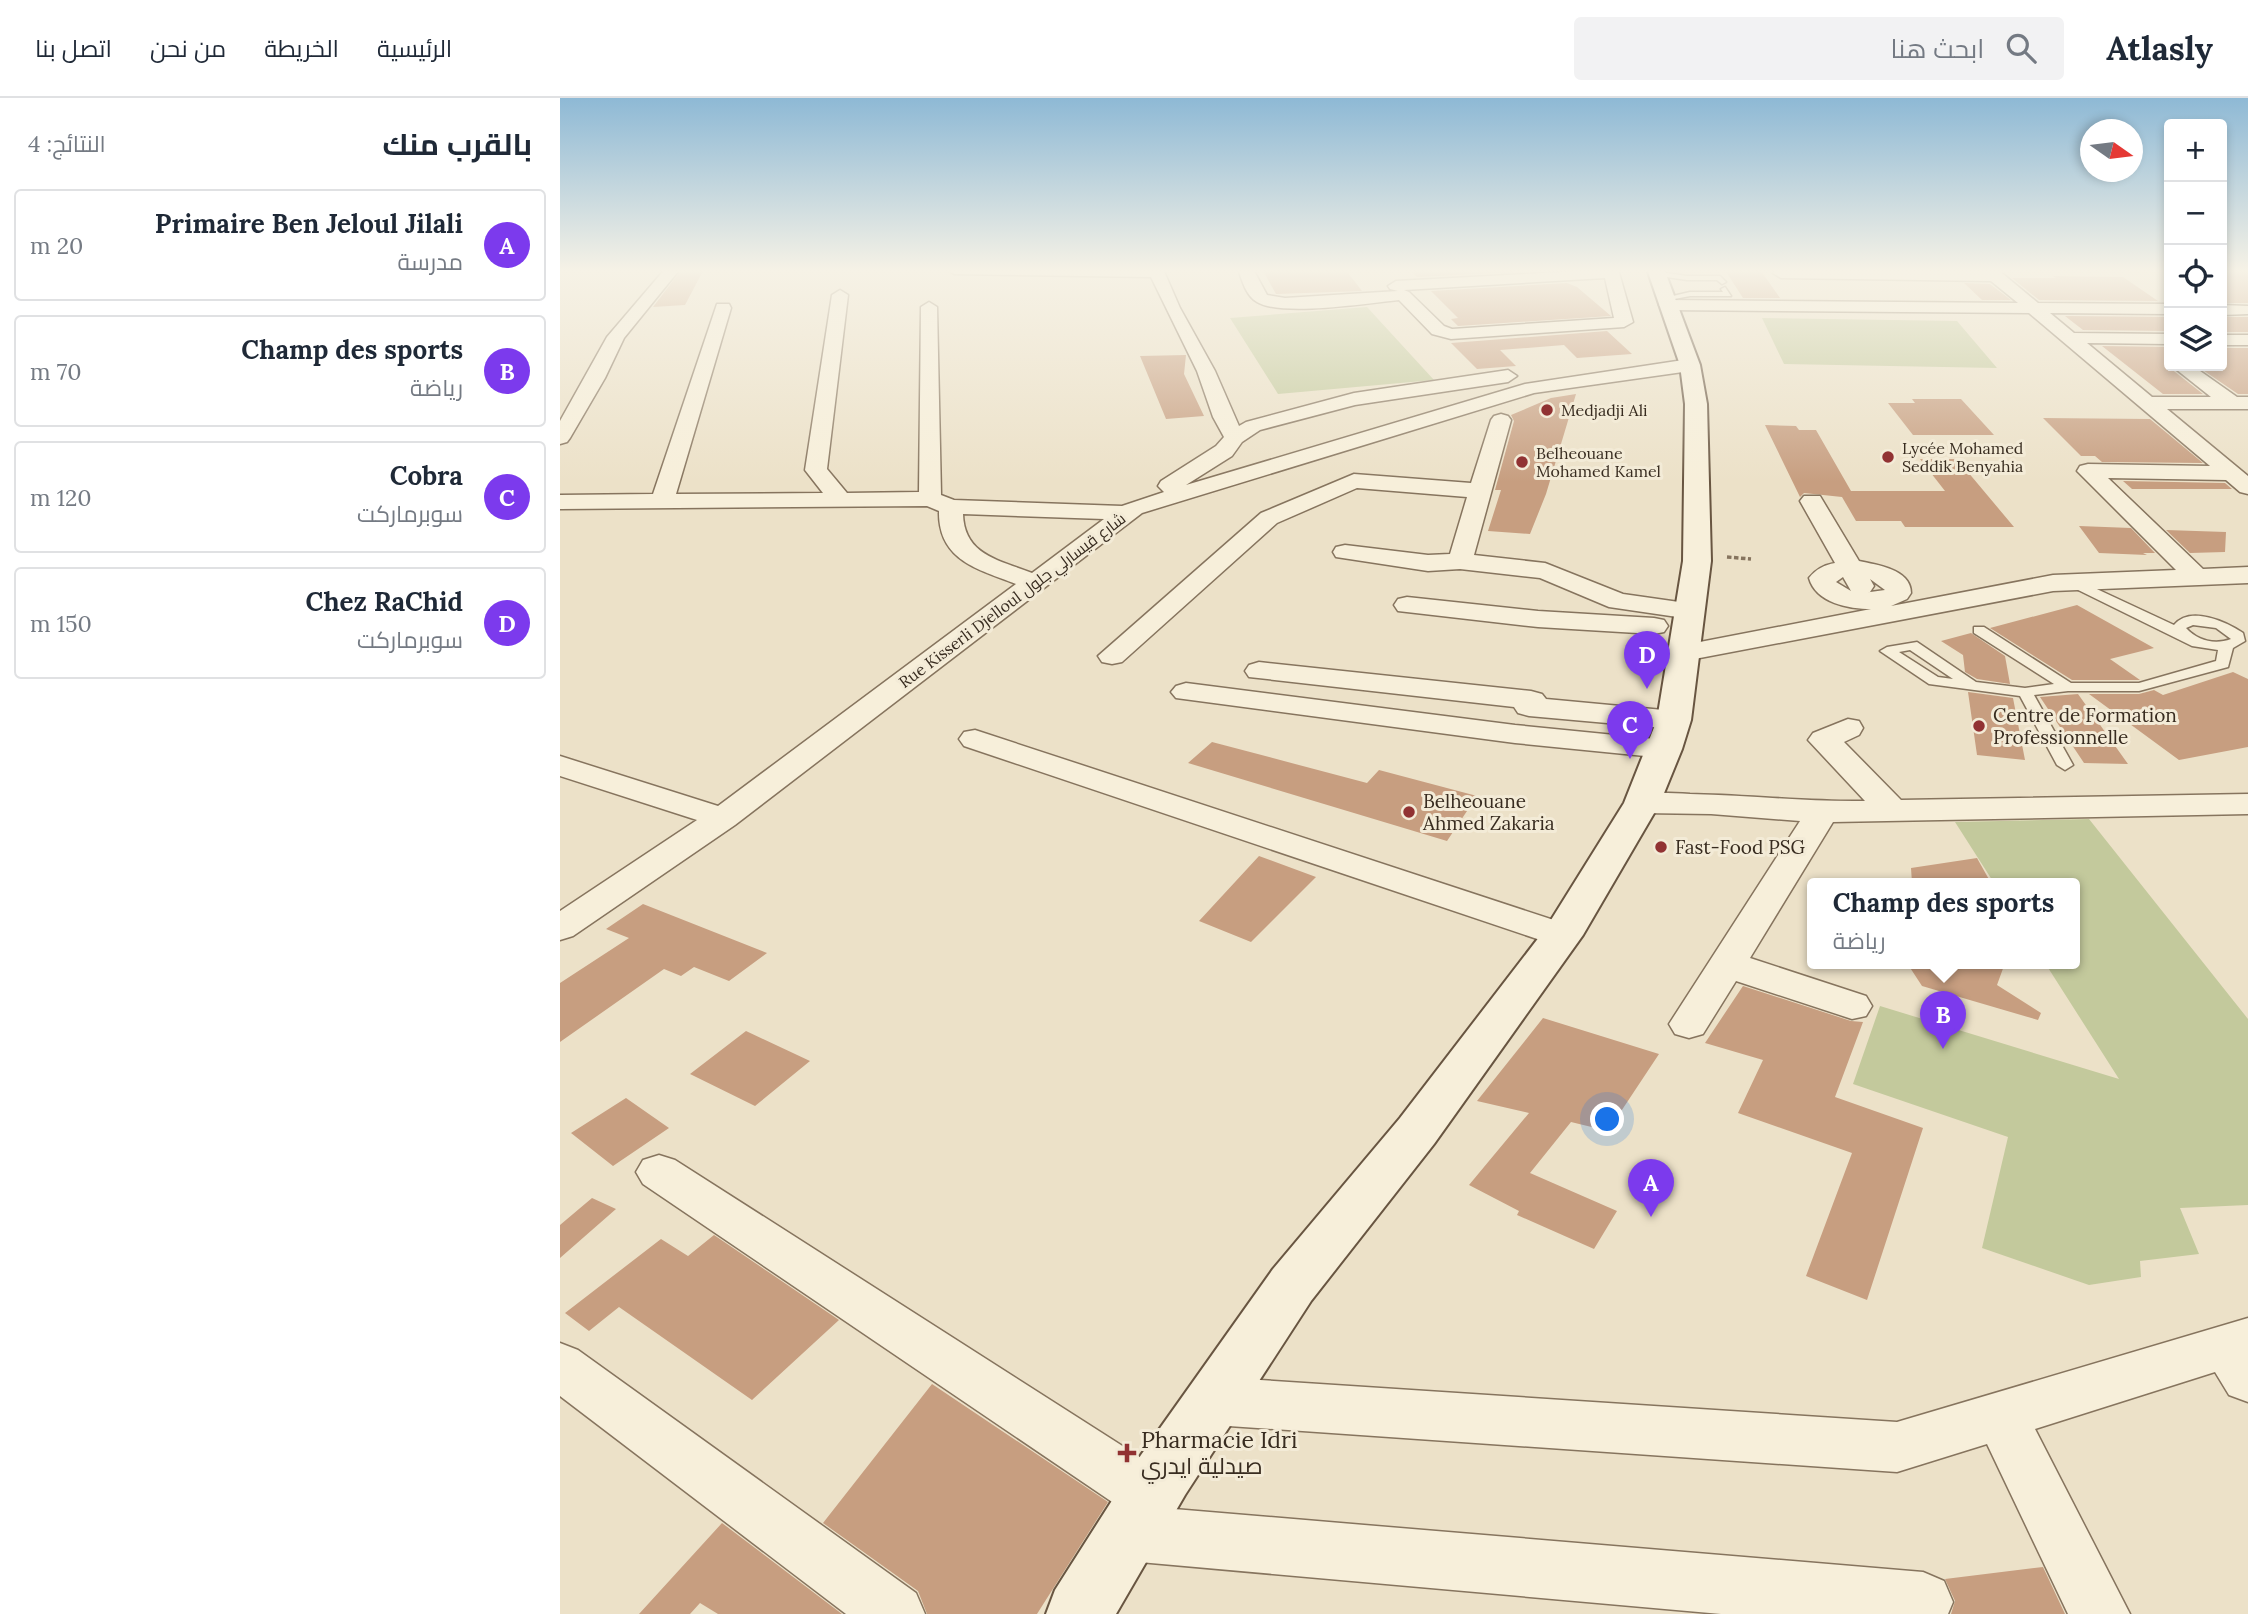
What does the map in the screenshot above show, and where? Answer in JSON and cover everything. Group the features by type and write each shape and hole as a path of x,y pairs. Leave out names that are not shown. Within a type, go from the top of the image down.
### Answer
{"main road":[{"path":"1079,1614 1139,1514 1292,1285 1449,1090 1562,935 1642,803 1670,734 1697,561 1696,404 1672,361 1679,340"}],"street":[{"path":"560,438 596,378 615,340"},
{"path":"662,502 713,340"},
{"path":"833,340 816,470 840,499"},
{"path":"931,340 940,503 959,545 979,559 1035,583"},
{"path":"1189,340 1206,371 1223,417 1235,439"},
{"path":"2070,340 2248,487"},
{"path":"2146,340 2164,353"},
{"path":"2227,340 2248,340"},
{"path":"560,502 840,499 1130,511 1224,451 1253,426 1354,399 1561,368 1672,361"},
{"name":"Rue Kisserli Djelloul شارع قيسارلي جلول","path":"560,928 723,818 1130,511 1532,388 1672,361"},
{"path":"2189,371 2240,403"},
{"path":"2146,403 2240,403"},
{"path":"1460,561 1501,420"},
{"path":"2198,578 2088,471 2229,473"},
{"path":"1112,656 1269,518 1354,481 1478,500"},
{"path":"1373,503 1478,500"},
{"path":"1812,501 1851,568 1883,574 1899,586 1898,593 1873,608"},
{"path":"1345,552 1428,563 1460,561 1545,571 1688,630"},
{"path":"1407,605 1538,619 1688,630 2071,581 2248,575"},
{"path":"1259,671 1531,700 1529,707 1670,734"},
{"path":"1186,692 1515,734 1670,734"},
{"path":"1848,728 1824,740 1892,810"},
{"path":"975,739 1562,935"},
{"path":"560,766 723,818"},
{"path":"1642,803 1711,804 1821,812 2248,804"},
{"path":"1689,1024 1821,812"},
{"path":"1727,964 1852,1006"},
{"path":"659,1172 1139,1514 1923,1602"},
{"path":"1214,1401 1897,1447 2001,1417 2241,1355"},
{"path":"560,1366 895,1614"},
{"path":"2001,1417 2100,1614"}],"lane":[{"path":"2071,581 2189,634 2226,646 2238,641 2238,636 2232,630 2206,621 2189,634"},
{"path":"1979,630 2068,687"},
{"path":"2189,634 2213,650 2223,664"},
{"path":"1973,686 1912,645 1887,651 1934,681 1973,686 2025,692 2068,687 2139,687 2223,664"},
{"path":"2223,664 2226,646"},
{"path":"2025,692 2065,765"}],"path":[{"path":"1727,557 1751,559"}],"green space":[{"path":"1244,340 1397,340 1434,380 1278,394"},
{"path":"1772,340 1973,340 1997,368 1784,364"},
{"path":"2089,819 2248,1019 2248,1205 2180,1208 2199,1254 2140,1261 2141,1277 2089,1285 1982,1248 2008,1137 1853,1084 1880,1006 2119,1079 2049,969 2080,969 2080,878 1991,878 1955,822"}],"building":[{"path":"1493,340 1617,340 1632,354 1577,358 1564,345 1500,350 1516,366 1477,369 1451,343"},
{"path":"2102,346 2164,347 2164,371 2174,371 2203,394 2163,394"},
{"path":"2227,348 2248,348 2248,394 2238,394 2204,371 2227,371"},
{"path":"1186,355 1184,374 1204,416 1166,419 1140,356"},
{"path":"1576,394 1546,494 1530,534 1488,531 1501,490 1495,490 1514,421 1511,415 1551,398"},
{"path":"1912,399 1961,399 1994,435 1913,435 1888,403 1915,403"},
{"path":"2043,418 2150,419 2203,463 2102,462 2095,456 2081,456"},
{"path":"1765,425 1816,430 1851,491 1945,491 1920,459 1957,459 2014,527 1905,527 1901,521 1856,521 1842,497 1804,493 1800,497"},
{"path":"2123,481 2225,483 2232,489 2132,489"},
{"path":"2079,526 2131,528 2155,553 2099,553"},
{"path":"2166,530 2226,532 2225,552 2190,553"},
{"path":"2077,605 2154,648 2110,659 2140,680 2072,680 1990,628"},
{"path":"1971,633 2005,656 2010,684 1977,679 1965,672 1963,655 1941,641"},
{"path":"2233,672 2248,679 2248,747 2179,760 2089,694 2139,694 2154,690 2163,695"},
{"path":"1968,692 2013,698 2025,760 1977,755"},
{"path":"2078,694 2128,764 2084,763 2040,697"},
{"name":"Belheouane Ahmed Zakaria","path":"1212,742 1367,783 1379,770 1477,796 1447,841 1188,763"},
{"path":"1259,856 1316,877 1251,942 1199,921"},
{"path":"1977,858 1988,878 1912,878 1911,868"},
{"path":"643,904 767,953 729,981 694,967 681,976 664,969 560,1042 560,983 629,938 606,929"},
{"path":"1911,969 2003,969 1997,985 2041,1013 2038,1020 1922,986"},
{"path":"1743,986 1851,1021 1863,1022 1835,1097 1923,1128 1867,1300 1806,1276 1852,1153 1738,1113 1763,1060 1705,1043"},
{"path":"1543,1018 1659,1054 1608,1131 1571,1122 1530,1173 1617,1211 1594,1249 1517,1215 1519,1211 1469,1185 1529,1113 1477,1101"},
{"path":"746,1031 810,1061 755,1106 690,1074"},
{"path":"626,1098 669,1128 613,1166 571,1133"},
{"path":"592,1198 616,1209 560,1258 560,1225"},
{"path":"714,1235 839,1320 752,1400 619,1307 589,1331 565,1313 661,1239 688,1256"},
{"path":"932,1384 1108,1502 1037,1614 927,1614 918,1591 823,1523"},
{"path":"722,1523 842,1614 718,1614 700,1603 690,1614 639,1614"},
{"path":"2043,1567 2065,1614 1951,1614 1955,1601 1945,1579"}],"place":[{"name":"Medjadji Ali","path":"1547,410"},
{"name":"Lycée Mohamed Seddik Benyahia","path":"1888,457"},
{"name":"Belheouane Mohamed Kamel","path":"1522,462"},
{"name":"Chez RaChid","path":"1647,689"},
{"name":"Centre de Formation Professionnelle","path":"1979,726"},
{"name":"Cobra","path":"1630,759"},
{"name":"Belheouane Ahmed Zakaria","path":"1409,812"},
{"name":"Fast-Food PSG","path":"1661,847"},
{"name":"Champ des sports","path":"1943,1049"},
{"name":"Primaire Ben Jeloul Jilali","path":"1651,1217"},
{"name":"Pharmacie Idri صيدلية ايدري","path":"1127,1453"}]}
